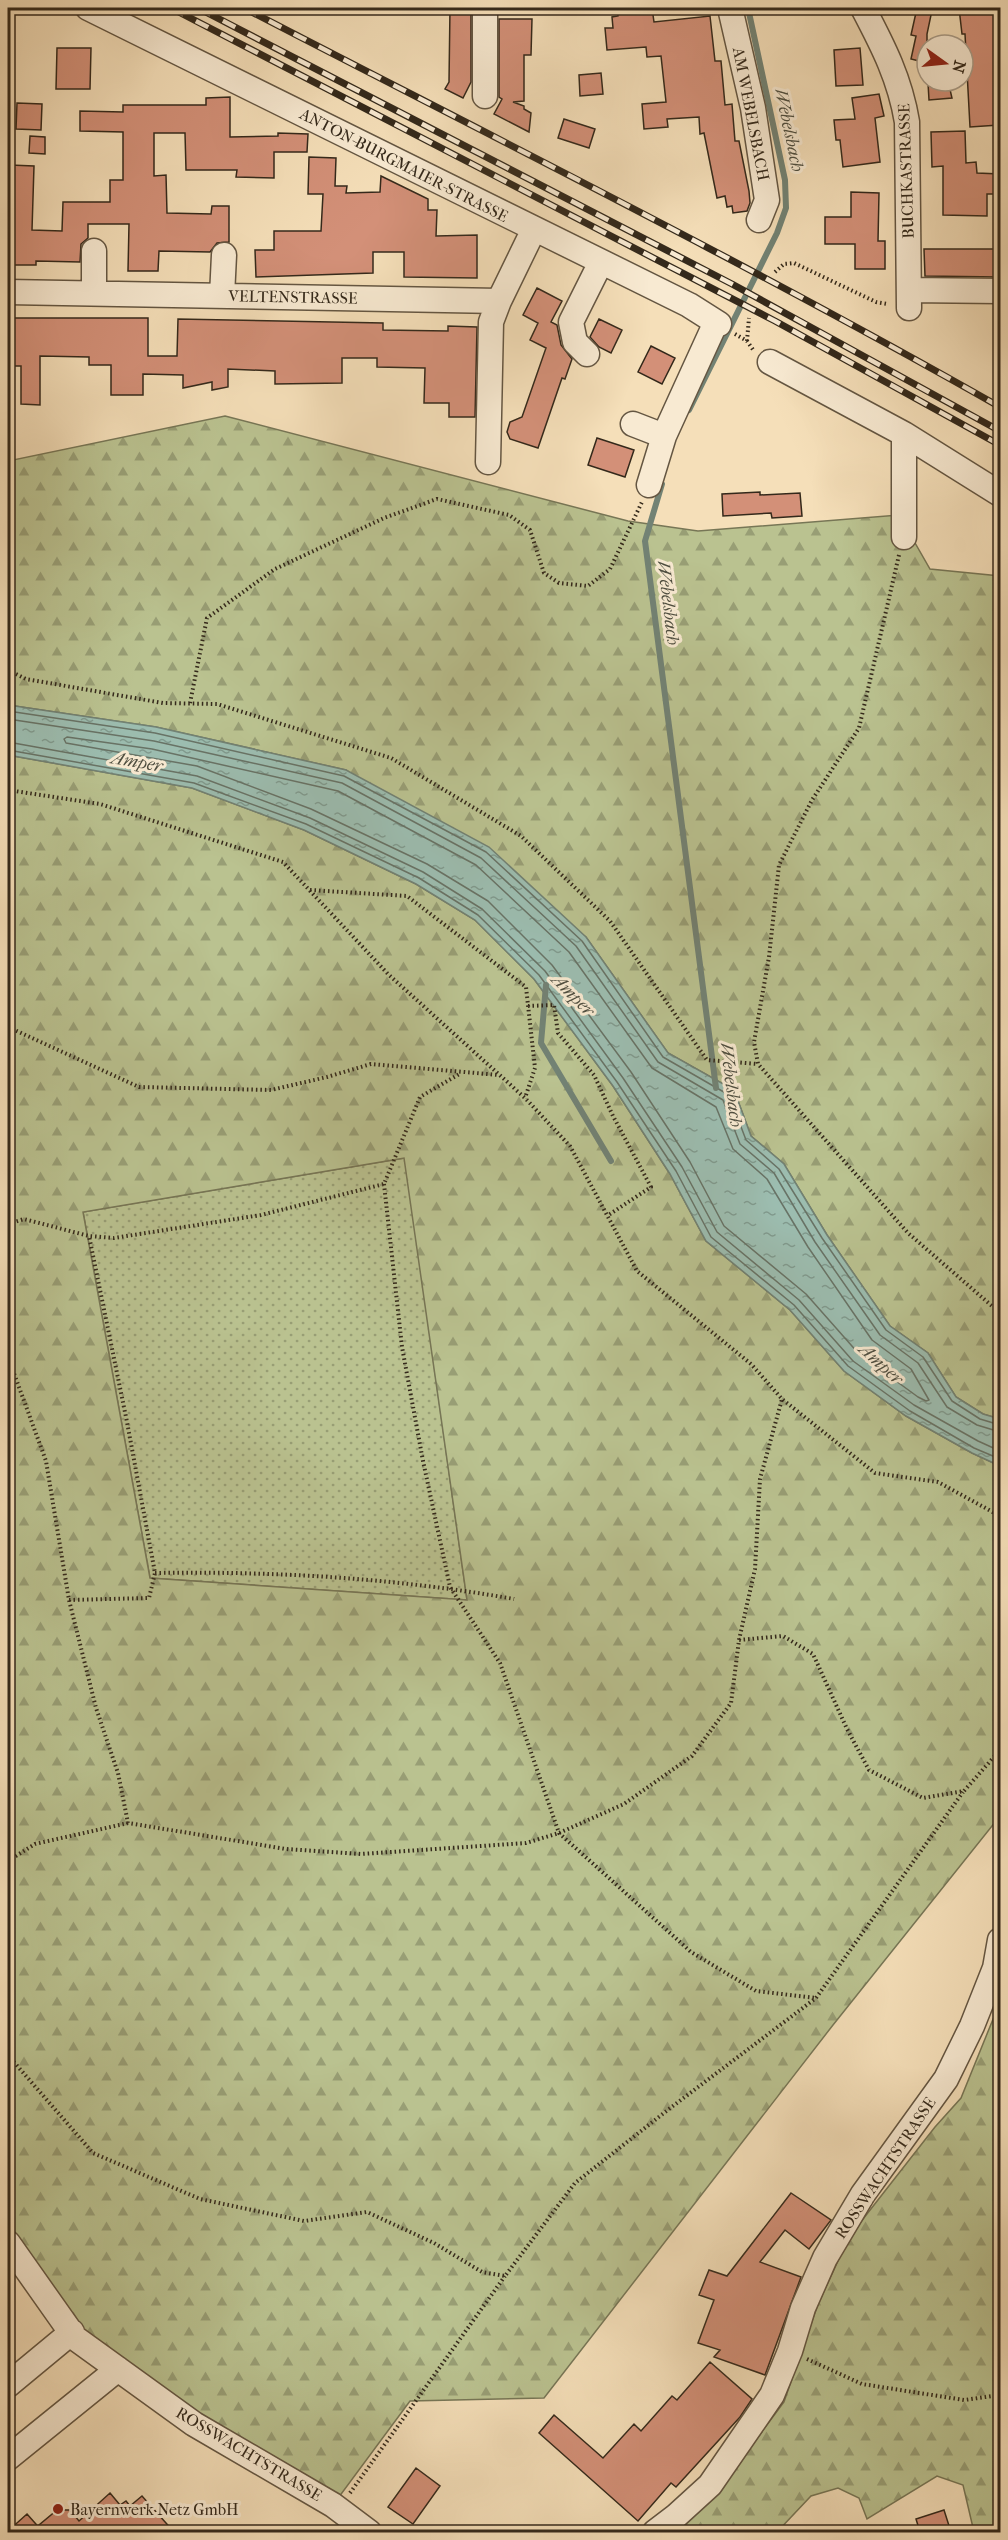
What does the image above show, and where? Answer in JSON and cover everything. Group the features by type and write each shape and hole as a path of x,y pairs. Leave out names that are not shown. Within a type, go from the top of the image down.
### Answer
{"street":[{"name":"ANTON-BURGMAIER-STRASSE","path":"88,8 689,305 718,323 664,436"},
{"path":"485,8 486,96"},
{"name":"AM WEBELSBACH","path":"730,8 753,108 767,200 759,220"},
{"name":"BUCHKASTRASSE","path":"863,8 887,53 902,92 907,122 909,299"},
{"path":"488,462 491,322 534,230"},
{"path":"94,251 94,293"},
{"path":"222,296 224,255"},
{"path":"587,354 575,342 571,322 601,262"},
{"path":"909,299 1000,291"},
{"name":"VELTENSTRASSE","path":"8,292 499,301"},
{"path":"770,362 903,434 1000,494"},
{"path":"633,424 664,436 650,485"},
{"path":"903,434 904,537"},
{"name":"ROSSWACHTSTRASSE","path":"655,2532 710,2485 772,2395 790,2351 803,2308 825,2258 863,2194 946,2079 972,2026 995,1968 1000,1940"},
{"name":"ROSSWACHTSTRASSE","path":"8,2243 75,2338 194,2424 339,2509 369,2532"},
{"path":"8,2385 72,2332"},
{"path":"8,2458 118,2369"}],"path":[{"path":"775,272 784,264 795,263 876,302 909,299"},
{"path":"747,341 749,318"},
{"path":"190,703 207,618 275,569 313,550 384,518 437,499 509,515 530,530 544,573 559,583 588,586 610,569 650,485"},
{"path":"904,537 859,728 812,800 779,865 769,957 754,1042 758,1064 908,1233 1000,1313"},
{"path":"8,670 26,679 164,703 218,704 391,758 521,836 610,921 707,1060 758,1064"},
{"path":"8,790 100,804 283,862 388,974 525,1098 570,1146 637,1271 751,1364 782,1399 875,1473 938,1482 1000,1516"},
{"path":"309,890 407,896 526,987 535,1068 525,1098"},
{"path":"528,1006 554,1005 558,1033 594,1076 651,1187 607,1216"},
{"path":"8,1027 139,1087 271,1090 371,1064 500,1075"},
{"path":"461,1073 420,1097 384,1184 402,1347 450,1587 500,1663 559,1833 691,1952 756,1991 816,1998"},
{"path":"8,1224 24,1219 89,1236 114,1238 261,1215 384,1184"},
{"path":"69,1600 149,1598 155,1573 89,1236"},
{"path":"8,1357 46,1461 69,1600 96,1708 118,1773 128,1822"},
{"path":"8,1861 35,1845 128,1822 286,1849 361,1854 526,1843 559,1833 624,1803 692,1756 731,1703 739,1640 755,1569 760,1479 782,1399"},
{"path":"155,1573 238,1572 450,1587 514,1599"},
{"path":"739,1640 783,1636 813,1654 847,1729 869,1770 923,1798 963,1791"},
{"path":"339,2509 505,2276 575,2183 816,1998 963,1791 1000,1750"},
{"path":"8,2040 10,2061 93,2152 200,2199 304,2221 367,2212 434,2243 482,2272 505,2276"},
{"path":"790,2351 862,2384 964,2400 1000,2395"}],"green space":[{"path":"225,416 628,521 698,531 899,515 930,569 1000,576 1000,1419 983,1414 956,1397 928,1353 890,1326 827,1235 784,1164 751,1136 734,1090 668,1053 586,937 346,770 156,727 8,705 8,461"},
{"path":"8,755 192,788 304,830 416,884 475,920 534,979 613,1086 670,1174 706,1241 790,1310 844,1371 906,1416 1000,1466 1000,1816 833,2025 544,2398 410,2401 333,2505 75,2338 8,2243","holes":["404,1158 467,1600 150,1578 83,1212"]},
{"path":"405,1158 467,1600 150,1578 83,1212"},
{"path":"1000,2002 1000,2532 974,2532 963,2485 937,2476 867,2519 859,2498 838,2488 811,2496 777,2532 673,2532 720,2488 784,2402 818,2304 849,2237 935,2127 961,2098"}],"water":[{"name":"Amper","path":"8,705 156,727 346,770 489,847 586,937 668,1053 734,1090 751,1136 784,1164 827,1235 890,1326 928,1353 956,1397 983,1414 1000,1419 1000,1466 906,1416 844,1371 790,1310 706,1241 670,1174 613,1086 534,979 475,920 416,884 304,830 192,788 8,755"}],"building":[{"path":"450,8 471,8 471,82 463,98 445,89 449,82"},
{"path":"617,8 652,8 654,22 710,16 715,61 721,61 725,105 732,104 735,141 739,141 749,191 750,203 747,211 733,213 732,206 727,207 725,196 717,198 704,133 700,134 699,117 667,119 668,127 644,129 642,104 666,102 661,56 647,57 646,47 607,50 605,28 613,28 612,17 618,16"},
{"path":"917,8 929,8 931,15 927,33 911,35"},
{"path":"959,8 999,8 1000,31 996,31 1000,97 999,125 970,127 968,93 975,93 975,33 962,33"},
{"path":"499,19 532,19 531,55 524,55 524,101 513,102 524,106 524,109 531,113 529,132 494,114 502,99 499,97"},
{"path":"915,41 915,60 911,59"},
{"path":"57,48 91,48 90,89 56,89"},
{"path":"860,48 863,85 836,86 834,50"},
{"path":"601,73 603,94 580,96 579,75"},
{"path":"929,93 951,93 952,98 929,100"},
{"path":"879,94 884,116 875,118 880,162 843,167 840,140 836,140 834,120 855,119 852,98"},
{"path":"230,97 230,137 278,136 278,133 308,134 307,152 274,152 274,178 236,177 237,170 186,170 185,133 154,133 154,176 166,175 167,213 211,214 212,206 229,206 229,242 217,243 210,252 159,251 158,271 128,271 129,224 88,224 88,238 81,244 80,262 36,261 36,265 8,265 10,165 34,166 32,230 62,231 63,202 110,202 110,180 123,180 123,132 80,131 80,111 123,112 123,105 206,105 206,98"},
{"path":"17,103 42,104 41,130 16,129"},
{"path":"564,119 595,129 589,148 558,138"},
{"path":"965,131 966,163 976,162 977,173 1000,174 1000,194 987,194 987,216 943,215 943,166 932,167 931,132"},
{"path":"30,136 45,137 45,154 29,153"},
{"path":"309,157 336,158 335,186 347,186 346,193 380,192 381,176 428,199 428,210 437,210 436,236 477,235 477,278 404,277 404,252 373,252 373,273 256,277 255,250 274,250 274,231 321,231 323,194 308,194"},
{"path":"851,192 879,193 878,241 885,241 885,269 855,269 855,244 825,244 825,217 851,217"},
{"path":"924,249 1000,249 1000,277 925,276"},
{"path":"537,288 562,301 551,322 557,325 561,345 572,359 565,379 562,378 538,448 510,439 507,432 510,422 522,417 546,348 530,340 538,323 523,315"},
{"path":"8,318 148,318 148,356 177,356 178,319 383,323 383,330 448,331 448,326 477,327 475,417 449,417 449,403 424,403 425,368 377,367 377,358 342,358 342,383 275,384 275,371 228,369 228,387 212,390 212,382 183,388 183,375 143,374 143,395 111,395 111,365 89,365 89,357 40,356 40,405 21,404 21,366 8,366"},
{"path":"599,319 622,330 611,353 599,347 590,337"},
{"path":"651,346 675,358 662,384 638,372"},
{"path":"597,438 634,450 625,477 588,465"},
{"path":"760,492 760,495 800,493 802,516 772,518 771,513 723,516 722,494"},
{"path":"791,2193 831,2220 809,2249 785,2230 760,2262 801,2277 765,2375 714,2357 720,2350 698,2343 714,2300 699,2295 709,2270 727,2276"},
{"path":"710,2362 752,2399 740,2417 676,2487 671,2483 638,2521 539,2433 554,2415 603,2458 634,2424 641,2431 672,2396 677,2400"},
{"path":"416,2468 440,2486 413,2524 388,2507"},
{"path":"110,2493 120,2505 126,2501 130,2506 142,2496 174,2532 59,2532 39,2525 57,2510 70,2510 79,2521"},
{"path":"944,2510 951,2532 920,2532 916,2519"},
{"path":"27,2514 43,2532 8,2532 8,2531"}],"waterway":[{"name":"Webelsbach","path":"689,410 777,233 786,208 785,180 748,8"},
{"name":"Webelsbach","path":"662,484 645,541 716,1088"},
{"name":"Amper","path":"546,985 541,1043 611,1161"}],"railway":[{"path":"171,8 775,321 1000,445"},
{"path":"198,8 732,284 1000,431"},
{"path":"244,8 719,253 1000,407"}],"place":[{"name":"Bayernwerk Netz GmbH","path":"58,2509"}]}
